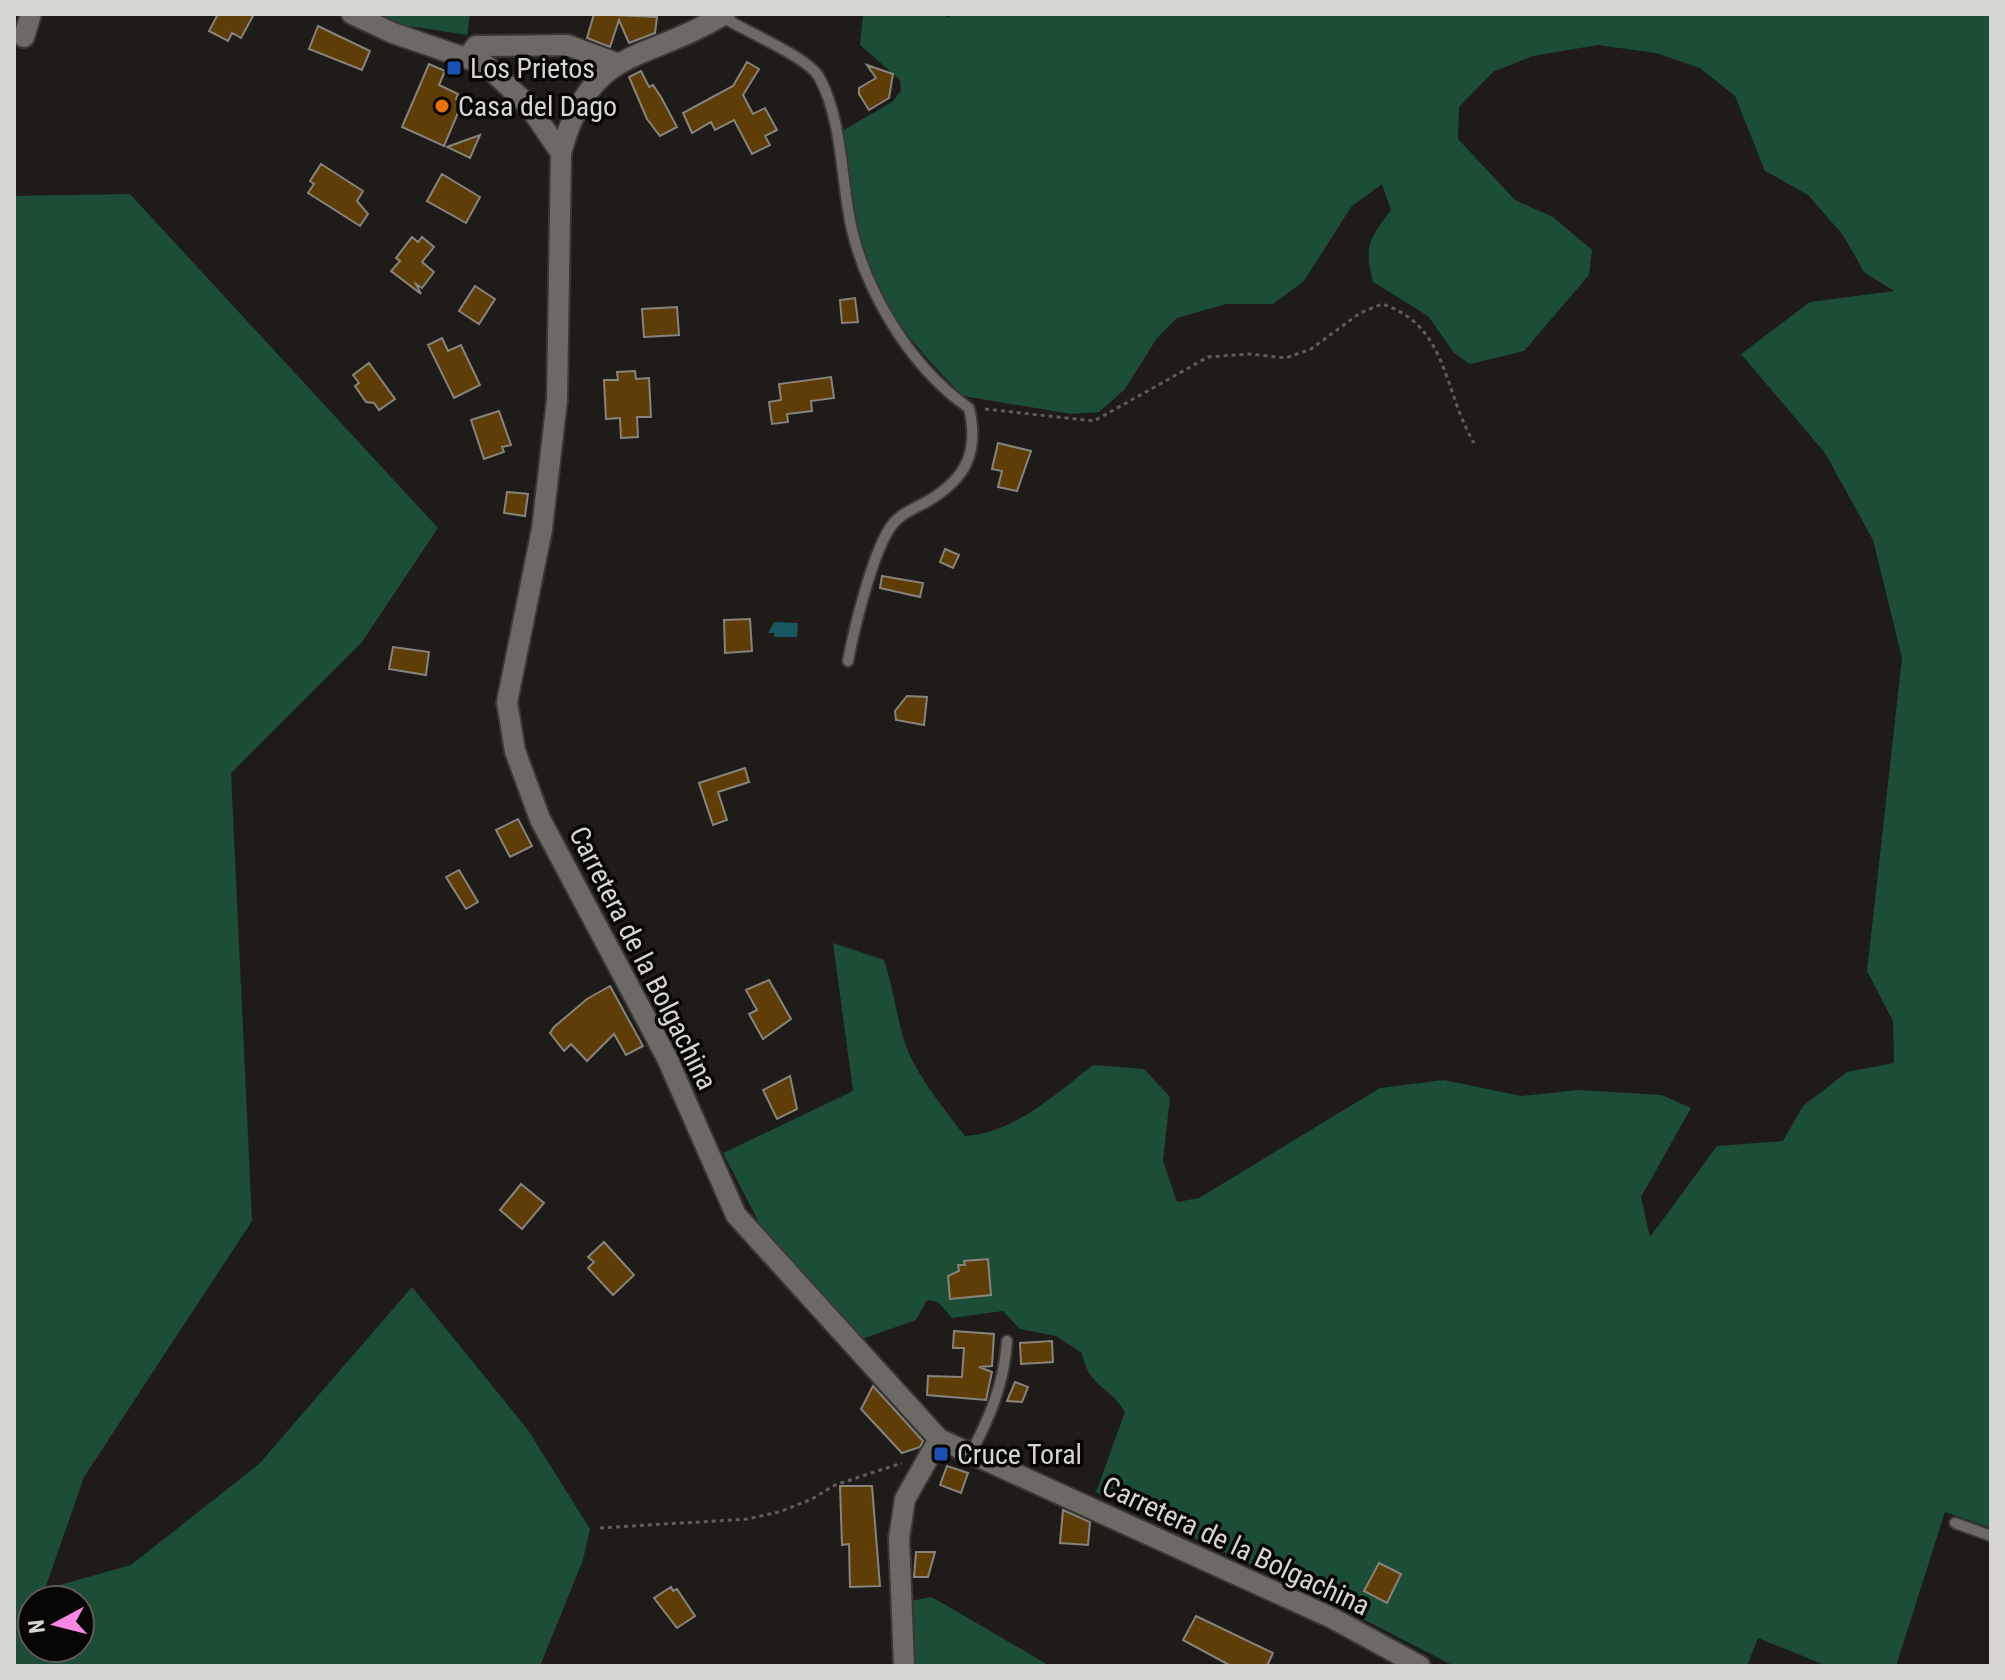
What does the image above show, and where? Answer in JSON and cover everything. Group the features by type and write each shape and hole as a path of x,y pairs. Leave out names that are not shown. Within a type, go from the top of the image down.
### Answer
{"street":[{"path":"24,37 31,14"},
{"path":"352,14 393,33 486,65 529,106 561,153"},
{"path":"467,58 476,46 567,45 616,63 723,15"},
{"name":"Carretera de la Bolgachina","path":"616,63 586,93 570,120 561,153 557,400 542,529 507,702 515,751 540,819 667,1058 736,1215 939,1439 1332,1618 1420,1666"},
{"path":"904,1666 899,1538 905,1499 939,1439"}],"lane":[{"path":"723,15 808,64 819,77 840,148 848,211 866,279 900,334 951,395 969,408 974,444 966,467 931,499 891,526 856,620 848,661"},
{"path":"970,1455 995,1407 1006,1367 1007,1341"},
{"path":"1955,1523 1991,1536"}],"path":[{"path":"969,408 1094,421 1208,357 1249,354 1286,358 1311,349 1360,313 1382,304 1413,316 1428,338 1438,354 1474,443"},
{"path":"600,1528 747,1519 779,1512 866,1473 900,1463 926,1461"}],"green space":[{"path":"375,14 470,14 467,35 402,25"},
{"path":"863,14 943,14 949,18 951,14 1991,14 1991,1528 1945,1512 1896,1666 1827,1666 1758,1638 1747,1666 1454,1666 1324,1599 1096,1492 1125,1412 1094,1380 1082,1353 1056,1336 1020,1329 1003,1311 952,1318 938,1302 927,1300 916,1320 862,1339 766,1236 723,1153 853,1091 833,943 884,960 908,1052 930,1090 965,1136 1000,1128 1017,1120 1093,1065 1144,1069 1170,1097 1163,1161 1177,1202 1199,1198 1380,1088 1444,1080 1521,1096 1578,1090 1662,1095 1691,1108 1641,1197 1650,1237 1717,1146 1783,1141 1803,1106 1847,1072 1894,1063 1893,1021 1867,971 1902,658 1873,540 1825,453 1741,354 1810,302 1894,291 1864,272 1843,235 1808,195 1765,171 1735,96 1700,68 1656,53 1598,45 1533,56 1493,72 1459,107 1458,139 1515,200 1553,217 1592,250 1589,275 1524,351 1470,364 1454,353 1428,316 1373,282 1370,243 1391,210 1382,184 1351,207 1304,281 1273,304 1226,304 1177,318 1157,338 1125,389 1099,412 1071,414 963,396 910,338 877,288 860,238 842,131 892,102 901,91 900,80 860,45"},
{"path":"130,194 438,528 362,642 231,773 252,1221 84,1477 47,1584 16,1584 16,1664 96,1664 96,1584 63,1584 131,1565 259,1464 412,1287 528,1430 590,1529 583,1560 540,1666 14,1666 14,196"},
{"path":"931,1597 1050,1666 911,1666 906,1602"}],"water":[{"path":"774,622 798,623 797,637 774,637 774,633 768,633"}],"building":[{"path":"218,14 254,14 241,38 232,33 228,41 209,31"},
{"path":"594,14 657,17 655,33 629,43 619,20 610,47 587,38"},
{"path":"318,26 370,51 362,70 309,49"},
{"path":"747,62 759,69 743,95 753,114 765,108 777,130 765,136 770,145 752,154 734,120 715,130 711,122 692,133 683,113 733,86"},
{"path":"429,64 445,71 439,85 458,94 456,99 463,101 444,146 402,127"},
{"path":"867,65 893,74 889,98 869,110 859,94 859,88 876,78"},
{"path":"641,71 649,87 653,85 661,97 677,127 660,136 647,119 629,77"},
{"path":"480,135 470,158 447,147"},
{"path":"321,164 363,191 357,201 368,214 360,226 308,193 314,184 310,181"},
{"path":"442,174 480,197 466,223 427,201"},
{"path":"412,237 418,242 422,237 434,247 422,262 434,272 422,288 416,284 421,294 391,271 400,261 396,258"},
{"path":"475,286 495,299 479,324 459,311"},
{"path":"855,298 858,322 842,323 840,300"},
{"path":"677,307 679,335 644,337 642,309"},
{"path":"442,338 448,351 461,345 480,385 454,398 428,345"},
{"path":"369,363 395,399 379,410 374,403 366,402 355,386 359,383 353,375"},
{"path":"635,371 636,379 649,378 651,417 637,417 638,437 621,438 620,418 606,419 604,380 618,380 617,372"},
{"path":"831,377 834,398 811,401 812,411 787,414 788,422 772,424 769,402 781,400 779,384"},
{"path":"499,411 511,445 502,447 504,452 484,459 471,420"},
{"path":"998,443 1031,451 1017,491 998,487 1002,471 992,469"},
{"path":"507,492 528,494 525,516 504,513"},
{"path":"945,549 959,555 953,568 940,562"},
{"path":"882,576 923,583 920,597 880,588"},
{"path":"750,619 752,651 725,653 724,620"},
{"path":"393,647 429,652 426,675 389,669"},
{"path":"907,696 927,697 924,725 896,720 895,711"},
{"path":"745,768 749,782 718,792 727,820 713,825 699,783"},
{"path":"518,819 532,846 510,857 496,830"},
{"path":"459,870 478,902 466,909 446,877"},
{"path":"769,980 791,1019 763,1039 749,1014 757,1010 746,990"},
{"path":"610,986 643,1046 626,1055 614,1034 587,1061 571,1044 564,1051 550,1033 554,1027 587,999"},
{"path":"790,1076 797,1109 777,1119 763,1090"},
{"path":"521,1184 544,1203 522,1229 500,1210"},
{"path":"604,1242 634,1275 613,1295 588,1268 594,1262 588,1257"},
{"path":"988,1259 991,1295 950,1299 948,1276 959,1271 958,1265 965,1265 964,1261"},
{"path":"954,1331 994,1334 992,1366 979,1367 992,1372 986,1400 927,1395 928,1376 962,1377 964,1348 953,1348"},
{"path":"1052,1341 1053,1362 1021,1364 1020,1343"},
{"path":"1015,1382 1028,1387 1022,1402 1007,1401"},
{"path":"873,1386 923,1441 920,1447 902,1453 861,1409"},
{"path":"947,1466 968,1473 961,1493 940,1485"},
{"path":"840,1486 872,1486 880,1586 850,1587 849,1544 842,1545"},
{"path":"1063,1510 1090,1522 1088,1545 1060,1543"},
{"path":"916,1552 935,1552 928,1577 914,1577"},
{"path":"1379,1563 1401,1574 1387,1603 1364,1591"},
{"path":"671,1587 673,1591 677,1589 695,1616 677,1628 654,1598"},
{"path":"1196,1616 1273,1653 1267,1666 1231,1666 1183,1640"}],"place":[{"name":"Los Prietos","path":"454,68"},
{"name":"Casa del Dago","path":"442,106"},
{"name":"Cruce Toral","path":"941,1454"}]}
